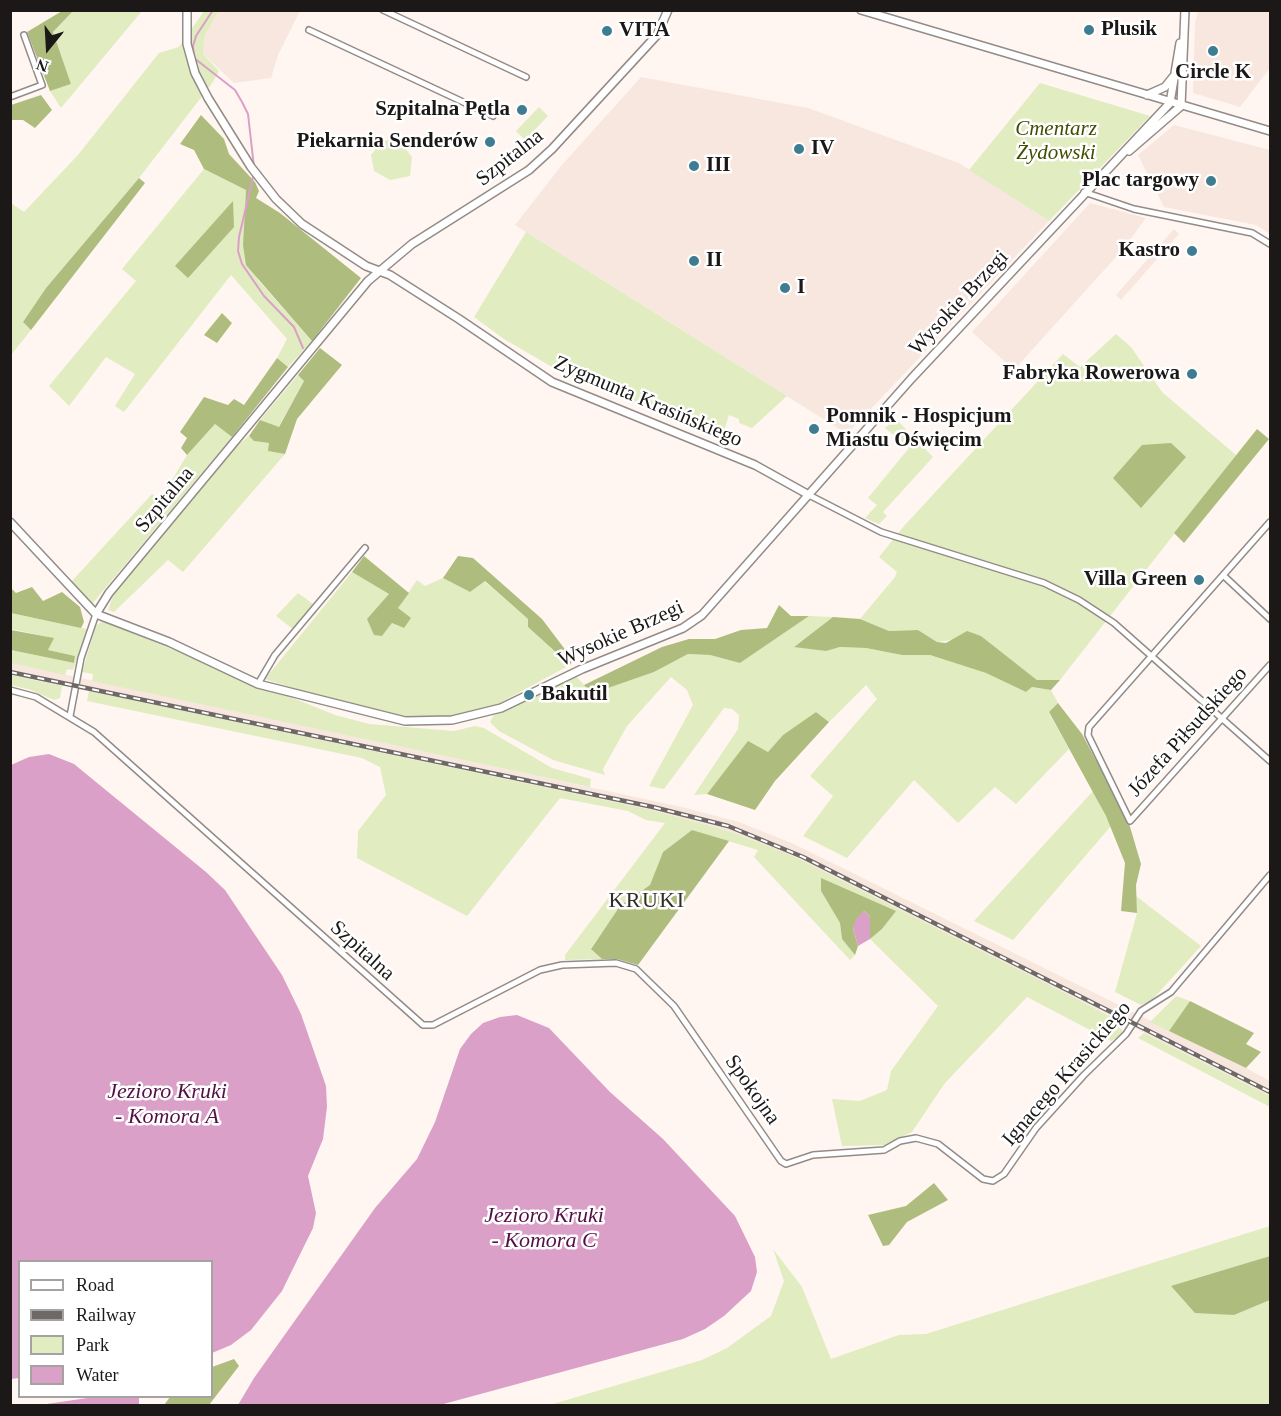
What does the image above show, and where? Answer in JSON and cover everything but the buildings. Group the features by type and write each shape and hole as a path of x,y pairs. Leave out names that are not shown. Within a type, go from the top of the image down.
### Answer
{"street":[{"name":"Zygmunta Krasińskiego","path":"188,10 187,44 195,73 219,117 251,167 276,199 302,224 366,266 379,271 459,319 552,382 755,465 881,532 1026,577 1062,591 1114,623 1270,761"},
{"path":"383,10 526,77"},
{"name":"Szpitalna","path":"668,10 657,35 552,149 529,170 412,244 379,271 109,593 96,614 81,658 70,716 94,732 423,1025 433,1025 540,970 562,965 616,963 636,969 674,1006"},
{"path":"861,10 1270,131"},
{"path":"1170,102 1185,10"},
{"path":"1181,106 1183,24"},
{"name":"Szpitalna","path":"309,30 492,116"},
{"path":"10,97 42,85 24,35"},
{"path":"1147,95 1165,87 1174,75"},
{"name":"Wysokie Brzegi","path":"10,522 96,614 169,642 258,684 405,721 438,722 483,714 582,669 693,623 713,604 1084,192 1170,102"},
{"name":"Wysokie Brzegi","path":"1113,164 1162,125 1181,106"},
{"path":"1084,192 1134,209 1252,233 1270,244"},
{"path":"1154,656 1270,522"},
{"path":"258,684 282,646 365,548"},
{"path":"1224,576 1270,619"},
{"name":"Józefa Piłsudskiego","path":"1154,656 1087,732 1130,821 1224,719 1270,664"},
{"path":"10,690 31,694 70,716"},
{"name":"Ignacego Krasickiego","path":"818,1154 868,1153 916,1138 938,1144 982,1179 993,1181 1004,1174 1036,1128 1084,1075 1126,1034 1141,1011 1171,992 1270,875"},
{"name":"Spokojna","path":"674,1006 780,1161 786,1164 818,1154"}],"shaded area":[{"path":"219,11 300,11 278,55 271,78 234,83 203,54 205,35"},
{"path":"1198,11 1270,11 1270,68 1240,107 1193,93 1195,23"},
{"path":"641,77 808,108 959,163 1049,221 847,434 515,225 561,166"},
{"name":"Plac targowy","path":"1174,125 1270,150 1270,234 1256,225 1164,207 1138,155"},
{"path":"1090,203 1146,218 1124,248 1014,370 972,332"},
{"path":"1174,229 1179,234 1121,300 1116,295"},
{"path":"11,663 682,807 739,822 794,844 1246,1068 1270,1081 1270,1096 793,856 729,831 652,810 11,675"}],"green space":[{"path":"62,11 73,11 53,32 71,84 50,91 27,32"},
{"path":"73,11 142,11 61,108 50,91 71,84 53,32"},
{"path":"204,11 219,11 205,35 203,54 219,71 213,82 139,178 46,288 23,322 31,330 11,355 11,203 24,212 78,155 159,53 179,47"},
{"name":"Cmentarz Żydowski","path":"1040,83 1150,116 1049,221 969,170"},
{"path":"41,95 52,110 35,128 23,120 11,120 11,105"},
{"path":"539,107 548,116 525,140 516,131"},
{"path":"201,115 224,139 229,154 255,182 259,191 256,198 280,213 361,278 312,341 246,265 243,245 246,190 204,169 194,150 180,144"},
{"path":"387,140 401,143 412,157 410,176 390,180 374,171 371,155 380,143"},
{"path":"204,169 246,190 244,230 258,280 312,341 288,367 277,358 287,339 231,275 124,412 115,406 135,374 106,357 69,406 49,386 136,281 122,269"},
{"path":"139,178 145,183 31,330 23,322 46,288"},
{"path":"233,201 234,227 188,278 175,266"},
{"path":"526,232 787,396 752,428 739,423 739,419 729,415 723,434 699,428 559,371 504,339 474,317"},
{"path":"222,313 232,323 217,343 204,335"},
{"path":"1116,334 1131,347 1162,392 1236,455 1060,680 1037,680 981,636 937,642 918,630 889,631 860,619 895,577 897,572 879,557 904,526 1063,354 1080,367"},
{"path":"320,348 342,365 297,419 285,454 268,451 269,443 254,441 249,436 260,420 279,427 304,381 298,375"},
{"path":"277,358 288,367 232,437 215,424 187,455 181,448 187,438 180,432 204,397 228,405 234,399 244,405"},
{"path":"298,375 304,381 278,428 260,420"},
{"path":"896,419 933,457 883,512 887,516 879,524 865,518 877,505 868,498 909,448 885,428"},
{"path":"215,424 232,437 92,604 71,582 152,494 160,500 187,455"},
{"path":"1257,429 1269,439 1184,543 1174,533"},
{"path":"249,436 254,441 269,443 269,451 285,454 183,572 168,560 114,612 108,610 114,593 233,449"},
{"path":"1171,443 1186,457 1141,508 1113,478 1142,445"},
{"path":"364,556 409,593 398,608 411,618 404,628 392,623 382,636 374,635 367,619 389,594 352,572"},
{"path":"458,556 473,558 542,619 573,660 570,665 528,627 528,619 485,581 470,592 443,578"},
{"path":"352,572 389,594 382,636 392,623 404,628 398,608 417,580 425,586 443,578 470,592 484,581 528,619 528,627 570,665 468,720 449,724 398,722 265,679"},
{"path":"32,587 43,601 62,592 80,607 84,622 81,628 11,613 11,588 16,593"},
{"path":"298,593 313,604 293,629 276,616"},
{"path":"779,605 791,616 809,616 740,663 710,655 688,654 654,672 605,689 604,695 595,698 584,685 662,647 689,639 715,639 741,630 767,628"},
{"path":"11,613 87,629 73,670 67,669 65,675 11,663 11,650 74,663 75,656 48,650 53,638 11,629"},
{"path":"809,616 833,617 795,646 826,651 840,647 866,648 902,655 930,655 986,673 1026,692 1032,687 1051,690 1058,703 1049,713 1069,749 1016,804 995,787 958,823 914,780 847,858 803,836 833,796 810,776 877,699 866,685 829,722 816,712 783,735 768,752 748,742 707,794 694,795 738,729 739,715 732,709 724,708 664,789 649,786 693,705 687,690 671,677 627,726 603,769 605,775 553,760 499,731 490,722 494,715 575,675 596,698 604,689 654,672 688,654 710,655 740,663"},
{"path":"833,617 860,619 889,631 918,630 937,642 946,643 967,631 981,636 1037,680 1060,680 1051,690 1032,687 1026,692 986,673 930,655 902,655 866,648 840,647 826,651 794,647"},
{"path":"102,621 335,715 369,724 454,731 475,726 484,728 552,768 591,779 590,787 92,681 93,674 82,672 96,626"},
{"path":"11,630 54,638 48,650 75,656 74,663 11,650"},
{"path":"11,675 62,686 60,698 54,700 31,690 11,685"},
{"path":"89,691 652,810 729,831 793,856 1075,998 1121,1022 1119,1027 1125,1033 1111,1041 1027,997 945,1083 912,1132 884,1145 842,1146 832,1099 860,1101 887,1090 891,1071 938,1006 870,939 882,929 895,911 821,891 840,923 842,939 855,955 850,960 754,857 758,850 692,830 663,852 650,885 620,907 591,948 602,959 565,960 565,955 665,823 646,820 628,811 560,798 467,916 357,858 358,831 386,795 380,767 362,758 87,701"},
{"path":"1058,703 1082,734 1128,820 1141,864 1136,885 1137,913 1121,911 1125,863 1106,816 1049,712"},
{"path":"816,712 829,722 775,781 755,810 707,794 748,741 768,752 783,735"},
{"path":"1093,791 1111,826 1013,940 974,921"},
{"path":"692,830 729,841 638,965 617,959 602,959 591,949 620,906 650,885 663,852"},
{"path":"821,878 896,911 882,929 870,939 870,917 864,911 853,928 858,946 855,955 842,939 840,923 821,891"},
{"path":"1136,896 1201,946 1152,1000 1141,1005 1115,992 1137,913"},
{"path":"1176,996 1190,1001 1169,1031 1150,1022"},
{"path":"1190,1001 1254,1033 1246,1044 1261,1052 1246,1068 1169,1031"},
{"path":"1144,1033 1270,1096 1270,1107 1138,1038"},
{"path":"934,1183 948,1200 907,1222 889,1245 883,1246 868,1215 906,1206"},
{"path":"1270,1226 1270,1256 1171,1287 1234,1315 1270,1300 1270,1405 546,1406 702,1360 727,1348 771,1316 784,1281 773,1249 802,1287 831,1359 899,1335 926,1334"},
{"path":"1270,1256 1270,1300 1234,1315 1195,1313 1171,1286"},
{"path":"234,1359 239,1366 209,1405 164,1405 169,1398 213,1398 213,1367"}],"water":[{"name":"Jezioro Kruki - Komora A","path":"49,754 74,764 225,890 282,975 301,1014 326,1086 327,1107 323,1139 308,1176 316,1213 313,1228 282,1291 251,1330 231,1345 213,1353 213,1260 18,1260 18,1378 11,1379 11,765 29,757"},
{"path":"864,911 870,917 870,939 858,946 853,928 856,919"},
{"name":"Jezioro Kruki - Komora C","path":"517,1015 549,1028 610,1092 663,1139 735,1216 755,1257 757,1272 751,1291 724,1316 705,1329 683,1339 440,1405 238,1405 254,1378 375,1208 417,1159 435,1122 460,1049 483,1023 500,1017"},
{"path":"87,1398 139,1398 139,1405 40,1405"}],"waterway":[{"path":"213,10 196,36 193,46 194,58 235,90 242,102 248,114 254,167"},
{"path":"254,173 239,237 238,251 242,264 264,296 294,327 303,348"}],"railway":[{"path":"10,672 653,807 728,826 803,857 1270,1092"}],"place":[{"name":"Plusik","path":"1089,30"},
{"name":"VITA","path":"607,31"},
{"name":"Circle K","path":"1213,51"},
{"name":"Szpitalna Pętla","path":"522,110"},
{"name":"Piekarnia Senderów","path":"490,142"},
{"name":"IV","path":"799,149"},
{"name":"III","path":"694,166"},
{"name":"Plac targowy","path":"1211,181"},
{"name":"Kastro","path":"1192,251"},
{"name":"II","path":"694,261"},
{"name":"I","path":"785,288"},
{"name":"Fabryka Rowerowa","path":"1192,374"},
{"name":"Pomnik - Hospicjum Miastu Oświęcim","path":"814,429"},
{"name":"Villa Green","path":"1199,580"},
{"name":"Bakutil","path":"529,695"}],"district":[{"name":"KRUKI","path":"647,901"}]}
